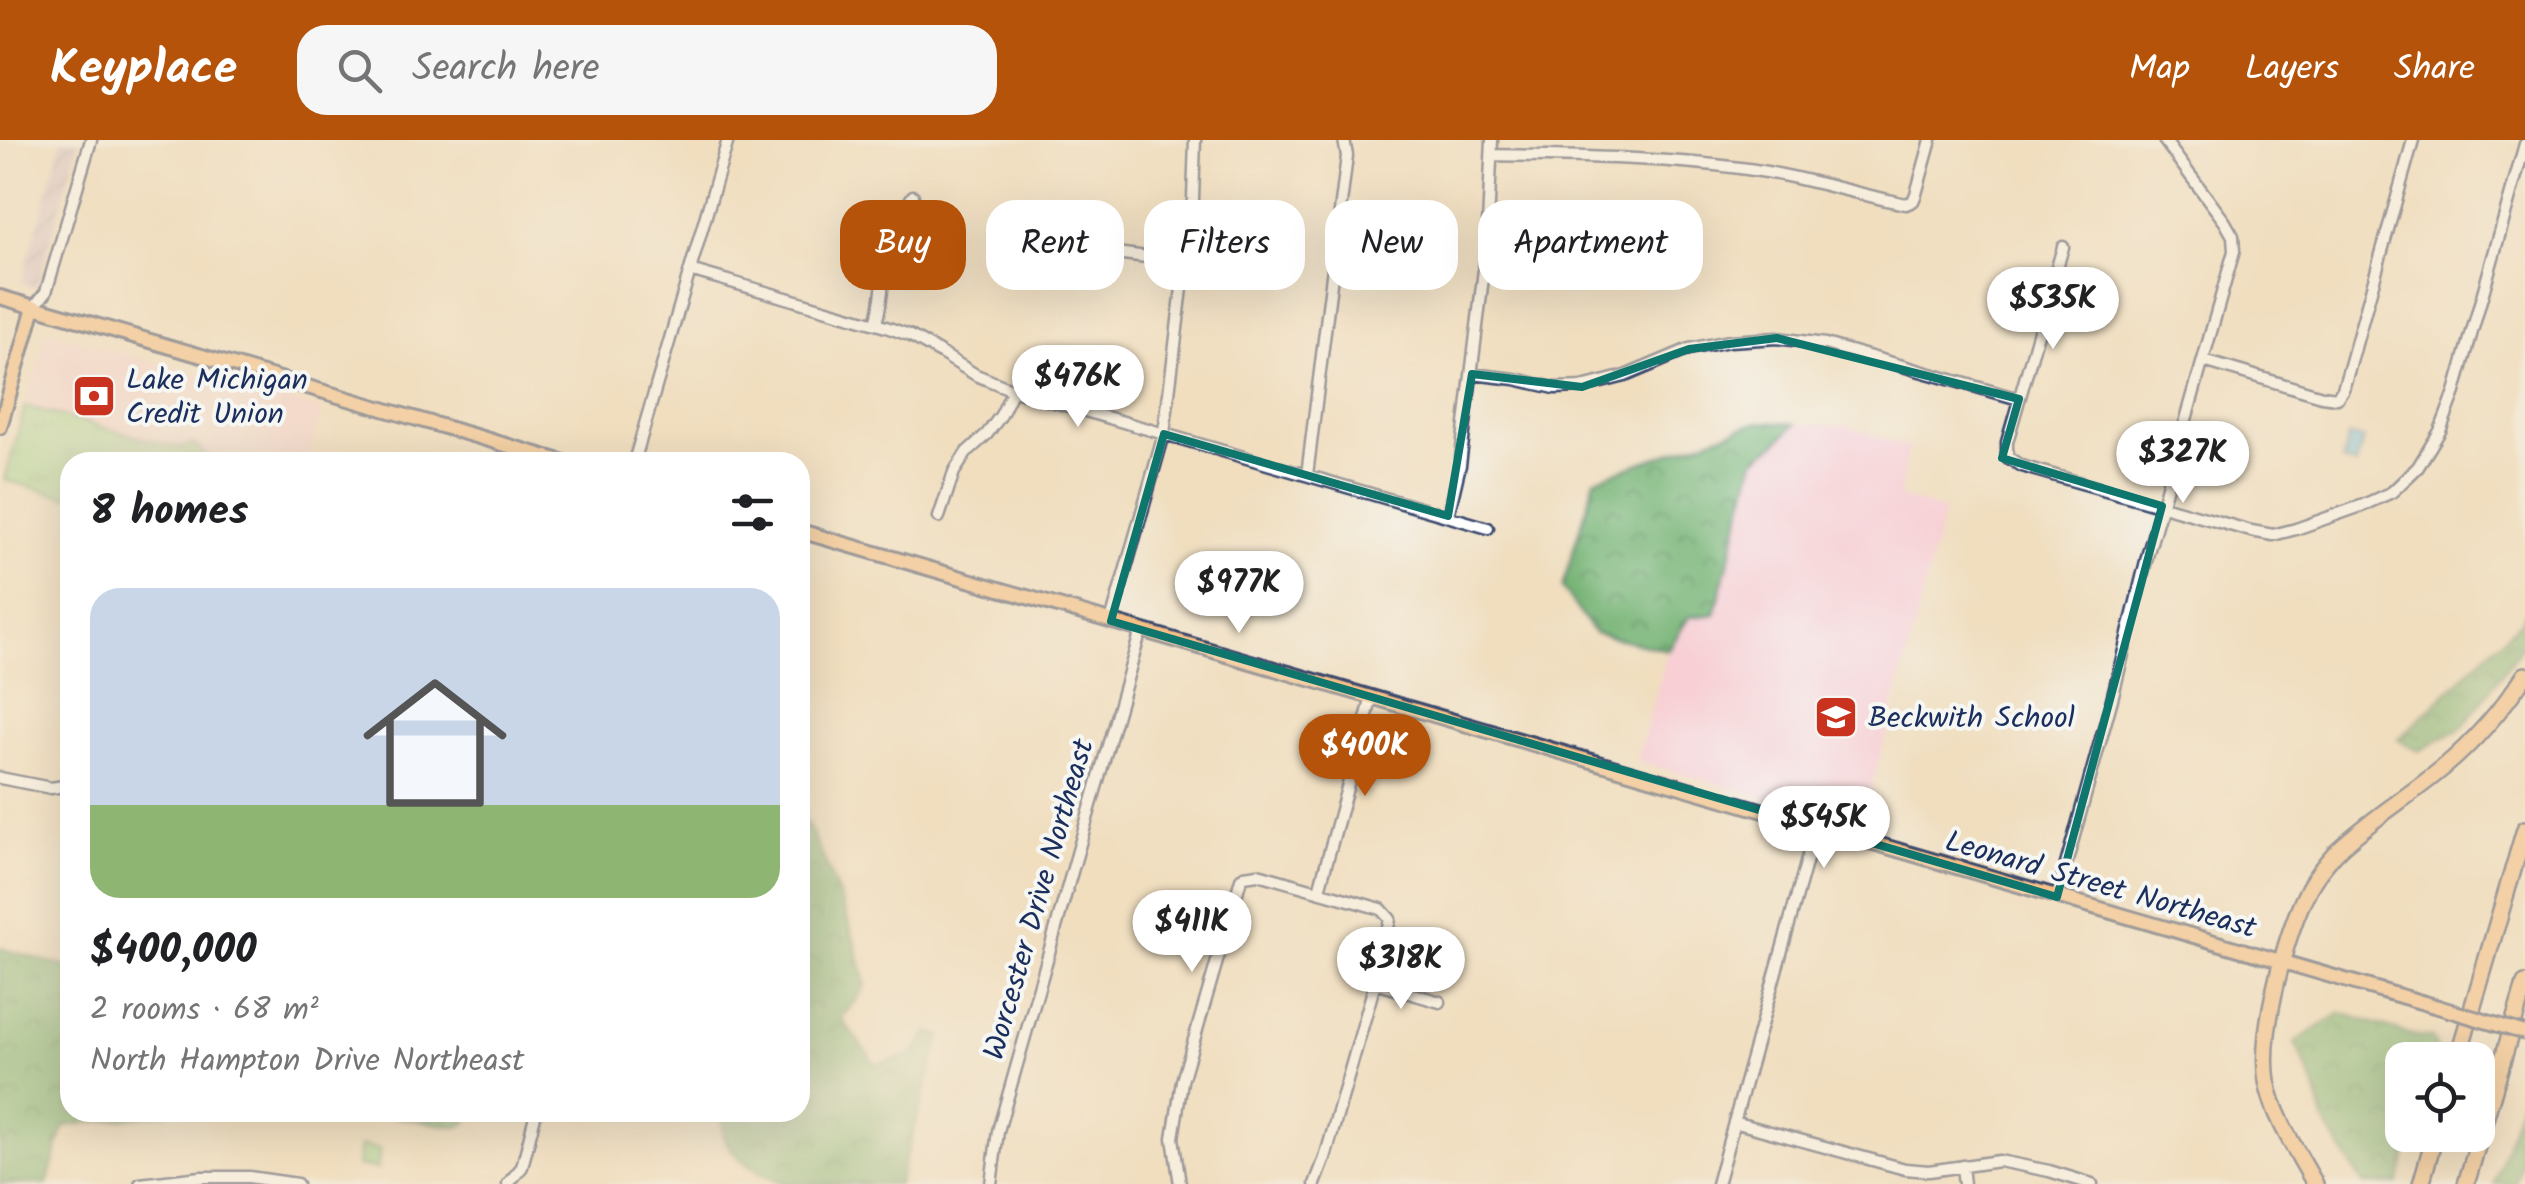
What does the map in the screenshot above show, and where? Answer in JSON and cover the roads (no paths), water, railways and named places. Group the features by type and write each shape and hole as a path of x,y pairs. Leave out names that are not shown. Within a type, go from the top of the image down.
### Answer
{"highway":[{"path":"2316,1184 2282,1122 2266,1078 2282,962 2306,892 2344,845 2455,758 2525,676"},
{"path":"2462,1042 2525,829"},
{"path":"2495,1087 2525,984"},
{"path":"2495,1091 2525,1012"},
{"path":"2420,1184 2430,1152"},
{"path":"2466,1184 2476,1152"}],"main road":[{"path":"0,297 530,452"},
{"path":"0,427 34,307"},
{"name":"Leonard Street Northeast","path":"810,534 2525,1032"}],"street":[{"path":"34,307 46,292 91,140"},
{"path":"637,452 728,140"},
{"path":"1193,200 1195,140"},
{"path":"1306,475 1347,156 1344,140"},
{"path":"1448,516 1458,479 1488,241 1492,140"},
{"path":"1492,155 1741,168 1906,204 1912,201 1931,140"},
{"path":"2057,897 2232,261 2233,236 2164,140"},
{"path":"2204,361 2338,398 2413,140"},
{"path":"2063,247 2006,442 2008,457 2022,466 2274,535 2392,492 2418,467 2440,431 2455,392 2525,144"},
{"path":"876,323 884,292 887,247 893,227 913,196"},
{"path":"690,270 876,323 1013,390 1488,528"},
{"path":"1111,621 1164,434 1182,290"},
{"path":"1472,374 1555,388 1582,387 1624,376 1689,349 1729,340 1777,338 1835,346 2019,398"},
{"path":"939,516 954,472 966,452 1002,415 1013,390"},
{"name":"Worcester Drive Northeast","path":"991,1184 998,1131 1142,630"},
{"path":"1320,890 1372,697"},
{"path":"0,778 60,787"},
{"path":"1716,1184 1816,828"},
{"path":"1180,1184 1173,1138 1182,1081 1241,879 1258,874 1381,909 1390,919 1326,1158 1315,1184"},
{"path":"1375,982 1440,1002"},
{"path":"508,1184 522,1167 533,1122"},
{"path":"1734,1122 1905,1168 1929,1170 1999,1161 2092,1184"},
{"path":"1962,1166 1964,1184"},
{"path":"140,1184 201,1177 250,1177 297,1184"}],"water":[{"path":"2349,435 2363,439 2356,465 2342,461"}],"place":[{"name":"Lake Michigan Credit Union","path":"94,396"},
{"name":"Beckwith School","path":"1836,717"}]}
